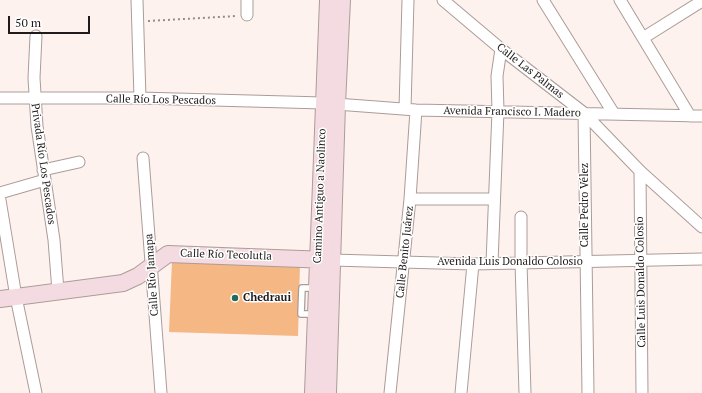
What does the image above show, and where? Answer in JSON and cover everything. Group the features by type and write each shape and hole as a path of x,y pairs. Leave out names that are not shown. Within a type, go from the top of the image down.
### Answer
{"main road":[{"name":"Camino Antiguo a Naolinco","path":"313,393 323,315 330,104 328,0"},
{"name":"Camino Antiguo a Naolinco","path":"330,104 342,0"},
{"name":"Calle Río Tecolutla","path":"0,299 123,283 138,276 168,254 177,253 325,259"},
{"name":"Camino Antiguo a Naolinco","path":"323,315 328,393"}],"street":[{"path":"137,0 140,98"},
{"path":"247,0 247,15"},
{"path":"404,110 408,0"},
{"path":"543,0 614,114"},
{"path":"620,0 690,116"},
{"path":"643,38 702,0"},
{"name":"Calle Las Palmas","path":"448,2 501,49 584,114 640,171 702,228"},
{"name":"Privada Río Los Pescados","path":"36,36 35,99 44,175 54,240 58,291"},
{"path":"492,264 498,111 497,76 501,49"},
{"name":"Calle Río Los Pescados","path":"0,98 140,98 330,104"},
{"name":"Avenida Francisco I. Madero","path":"330,104 404,110 702,116"},
{"name":"Calle Benito Juárez","path":"390,393 410,199 416,110"},
{"name":"Calle Pedro Vélez","path":"584,114 588,393"},
{"name":"Calle Río Jamapa","path":"143,158 161,393"},
{"path":"0,193 79,162"},
{"name":"Calle Luis Donaldo Colosio","path":"640,171 642,393"},
{"path":"410,199 494,199"},
{"path":"0,200 16,297 36,393"},
{"path":"521,217 525,393"},
{"name":"Avenida Luis Donaldo Colosio","path":"325,259 472,264 702,259"},
{"path":"461,393 472,264"}],"path":[{"path":"138,22 247,15"}],"building":[{"name":"Chedraui","path":"172,260 300,264 298,336 169,332"}],"place":[{"name":"Chedraui","path":"235,298"}]}
